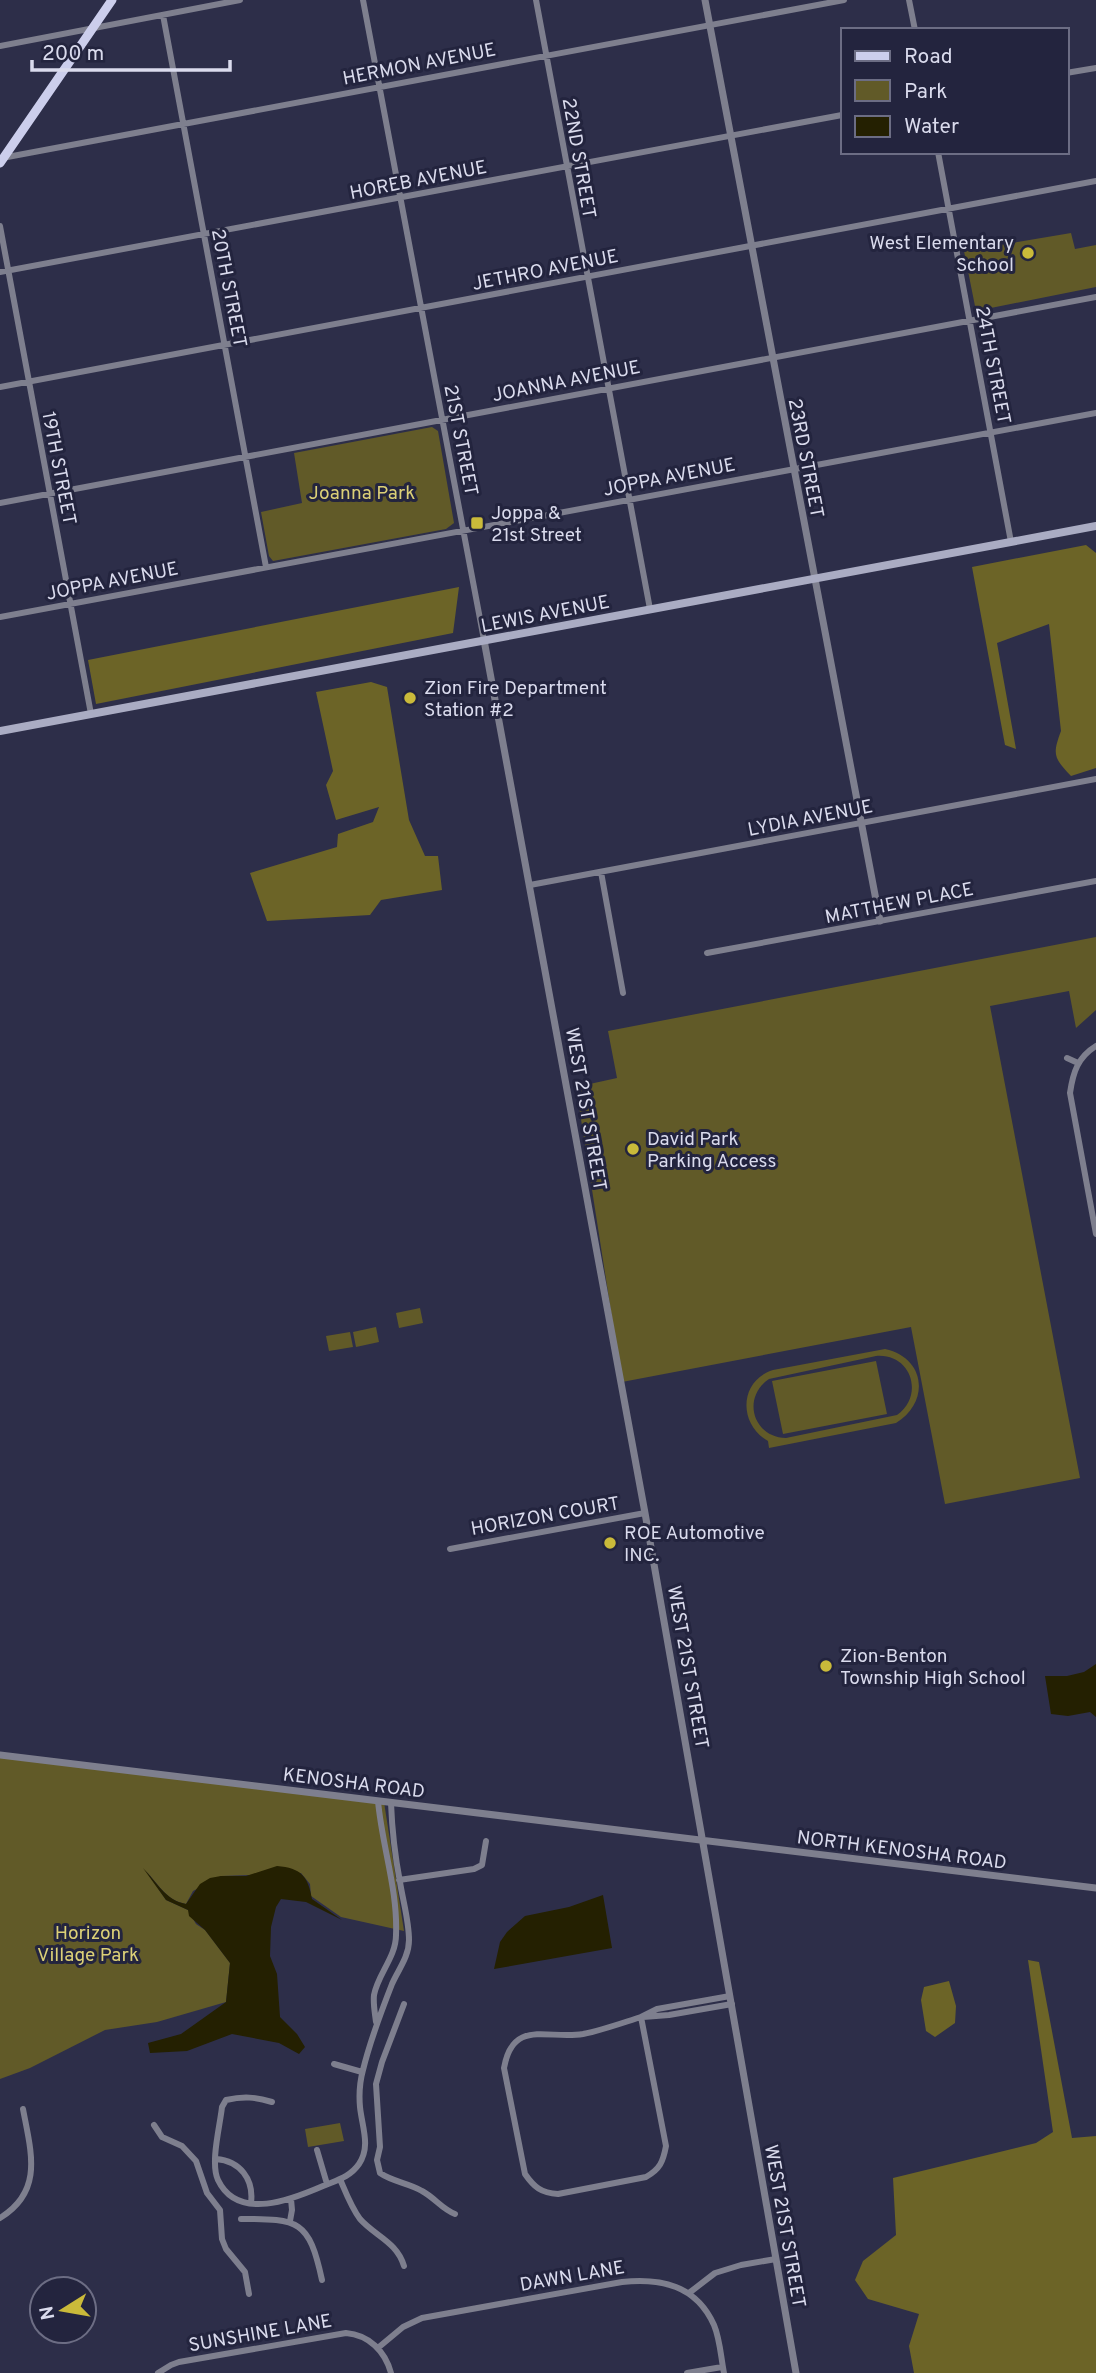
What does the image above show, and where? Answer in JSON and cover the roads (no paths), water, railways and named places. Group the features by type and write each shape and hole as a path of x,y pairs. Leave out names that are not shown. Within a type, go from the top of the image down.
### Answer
{"main road":[{"path":"1,160 112,0"},
{"name":"LEWIS AVENUE","path":"0,731 1096,526"}],"street":[{"path":"0,46 240,0"},
{"name":"21ST STREET","path":"363,0 530,885"},
{"name":"22ND STREET","path":"536,0 650,609"},
{"name":"23RD STREET","path":"705,0 880,921"},
{"name":"HERMON AVENUE","path":"1,160 844,0"},
{"path":"909,0 915,28"},
{"name":"20TH STREET","path":"163,15 266,567"},
{"path":"1068,73 1096,68"},
{"name":"HOREB AVENUE","path":"0,272 841,116"},
{"name":"24TH STREET","path":"938,154 1011,542"},
{"name":"JETHRO AVENUE","path":"0,387 1096,181"},
{"name":"19TH STREET","path":"0,226 91,714"},
{"name":"JOANNA AVENUE","path":"0,503 1096,297"},
{"name":"JOPPA AVENUE","path":"0,617 1096,413"},
{"name":"LYDIA AVENUE","path":"530,885 1096,779"},
{"path":"601,872 623,993"},
{"name":"MATTHEW PLACE","path":"707,953 1096,881"},
{"name":"WEST 21ST STREET","path":"530,885 704,1840 796,2373"},
{"path":"1096,1046 1086,1052 1078,1063 1072,1076 1070,1093 1096,1234"},
{"path":"1067,1058 1078,1063"},
{"name":"HORIZON COURT","path":"450,1549 645,1513"},
{"name":"KENOSHA ROAD","path":"0,1755 704,1840"},
{"path":"376,2024 373,2003 375,1992 397,1935 378,1801"},
{"path":"272,2102 243,2096 226,2100 222,2107 216,2159 217,2178 232,2197 251,2203 270,2204 291,2200 350,2174 359,2164 365,2152 366,2140 360,2104 362,2072 376,2024 403,1965 409,1942 391,1803"},
{"path":"399,1880 474,1869 482,1865 486,1840"},
{"name":"NORTH KENOSHA ROAD","path":"704,1840 1096,1888"},
{"path":"641,2017 666,2146 662,2163 656,2172 646,2177 546,2194 533,2186 525,2174 505,2068 507,2054 516,2040 529,2034 579,2035 641,2017 657,2009 731,2000"},
{"path":"404,2004 376,2084 380,2147 377,2160 380,2173 391,2180 419,2189 443,2209 455,2214"},
{"path":"334,2064 362,2072"},
{"path":"0,2218 19,2203 31,2177 31,2152 23,2109"},
{"path":"362,2119 378,2116"},
{"path":"154,2125 162,2137 182,2146 196,2161 202,2172 203,2183 220,2210 222,2239 226,2249 245,2272 249,2294"},
{"path":"317,2150 327,2184"},
{"path":"216,2159 231,2162 244,2172 251,2187 251,2203"},
{"path":"340,2179 360,2218 371,2230 394,2246 404,2266"},
{"path":"210,2196 223,2188"},
{"path":"290,2221 291,2200"},
{"path":"241,2219 290,2221 302,2228 312,2242 322,2280"},
{"path":"687,2373 723,2370 713,2323 689,2293 715,2273 776,2259"},
{"name":"DAWN LANE","path":"379,2347 402,2326 422,2318 622,2282 648,2279 689,2293"},
{"name":"SUNSHINE LANE","path":"158,2373 179,2362 336,2333 354,2334 379,2347"},
{"path":"379,2347 391,2373"}],"water":[{"path":"1096,1664 1096,1717 1090,1712 1068,1716 1051,1714 1045,1676 1067,1676 1084,1672"},
{"path":"277,1866 298,1871 308,1884 312,1899 342,1920 306,1902 281,1899 276,1907 271,1927 270,1956 277,1974 280,2017 297,2034 305,2047 299,2054 279,2043 232,2034 187,2051 150,2053 148,2043 181,2034 226,2002 230,1963 205,1930 189,1916 188,1910 166,1900 143,1868 167,1895 186,1904 200,1884 210,1878 246,1876"},
{"path":"603,1895 612,1948 494,1969 500,1942 525,1916 569,1907"}],"place":[{"name":"West Elementary School","path":"1028,253"},
{"name":"Joppa & 21st Street","path":"477,523"},
{"name":"Zion Fire Department Station #2","path":"410,698"},
{"name":"David Park Parking Access","path":"633,1149"},
{"name":"ROE Automotive INC.","path":"610,1543"},
{"name":"Zion-Benton Township High School","path":"826,1666"}],"park label":[{"name":"Joanna Park","path":"362,492"},
{"name":"Horizon Village Park","path":"88,1943"}]}
